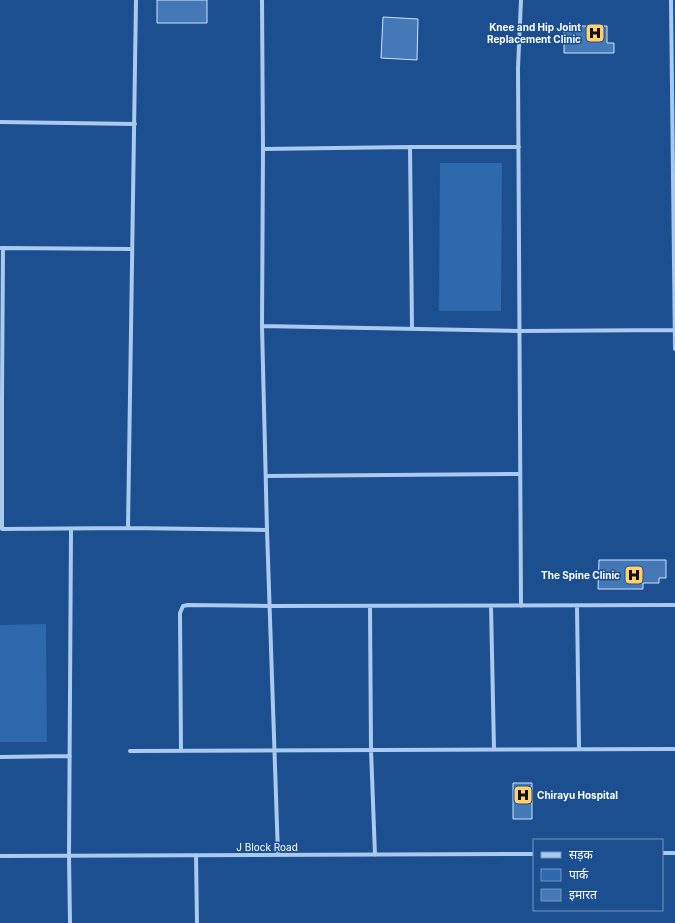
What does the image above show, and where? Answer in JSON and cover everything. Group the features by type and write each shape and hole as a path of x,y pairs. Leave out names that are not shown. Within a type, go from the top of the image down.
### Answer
{"street":[{"path":"128,528 136,0"},
{"path":"262,0 262,326 269,606 278,855"},
{"path":"520,0 518,68 521,606"},
{"path":"670,0 674,144 675,349"},
{"path":"0,122 135,124"},
{"path":"263,150 410,147 519,147"},
{"path":"410,147 412,328"},
{"path":"132,250 1,248 1,529 128,528 267,530"},
{"path":"262,326 519,331 675,330"},
{"path":"266,476 520,474"},
{"path":"70,923 71,529"},
{"path":"182,751 180,614 183,606 675,605"},
{"path":"370,606 371,750 375,854"},
{"path":"491,606 494,749"},
{"path":"577,606 579,749"},
{"path":"130,751 675,749"},
{"path":"0,757 70,756"},
{"path":"663,853 675,853"},
{"name":"J Block Road","path":"0,856 533,854"},
{"path":"196,855 197,923"}],"green space":[{"path":"440,163 502,163 501,311 439,311"},
{"path":"46,624 47,742 0,742 0,625"}],"building":[{"path":"157,0 207,0 207,23 157,23"},
{"path":"383,17 418,19 417,60 381,58"},
{"path":"564,26 607,26 607,43 614,43 614,53 564,53"},
{"path":"599,560 666,560 666,578 659,578 659,583 643,583 643,589 598,589"},
{"path":"513,783 532,783 532,819 513,819"}],"place":[{"name":"Knee and Hip Joint Replacement Clinic","path":"595,33"},
{"name":"The Spine Clinic","path":"634,575"},
{"name":"Chirayu Hospital","path":"523,795"}]}
